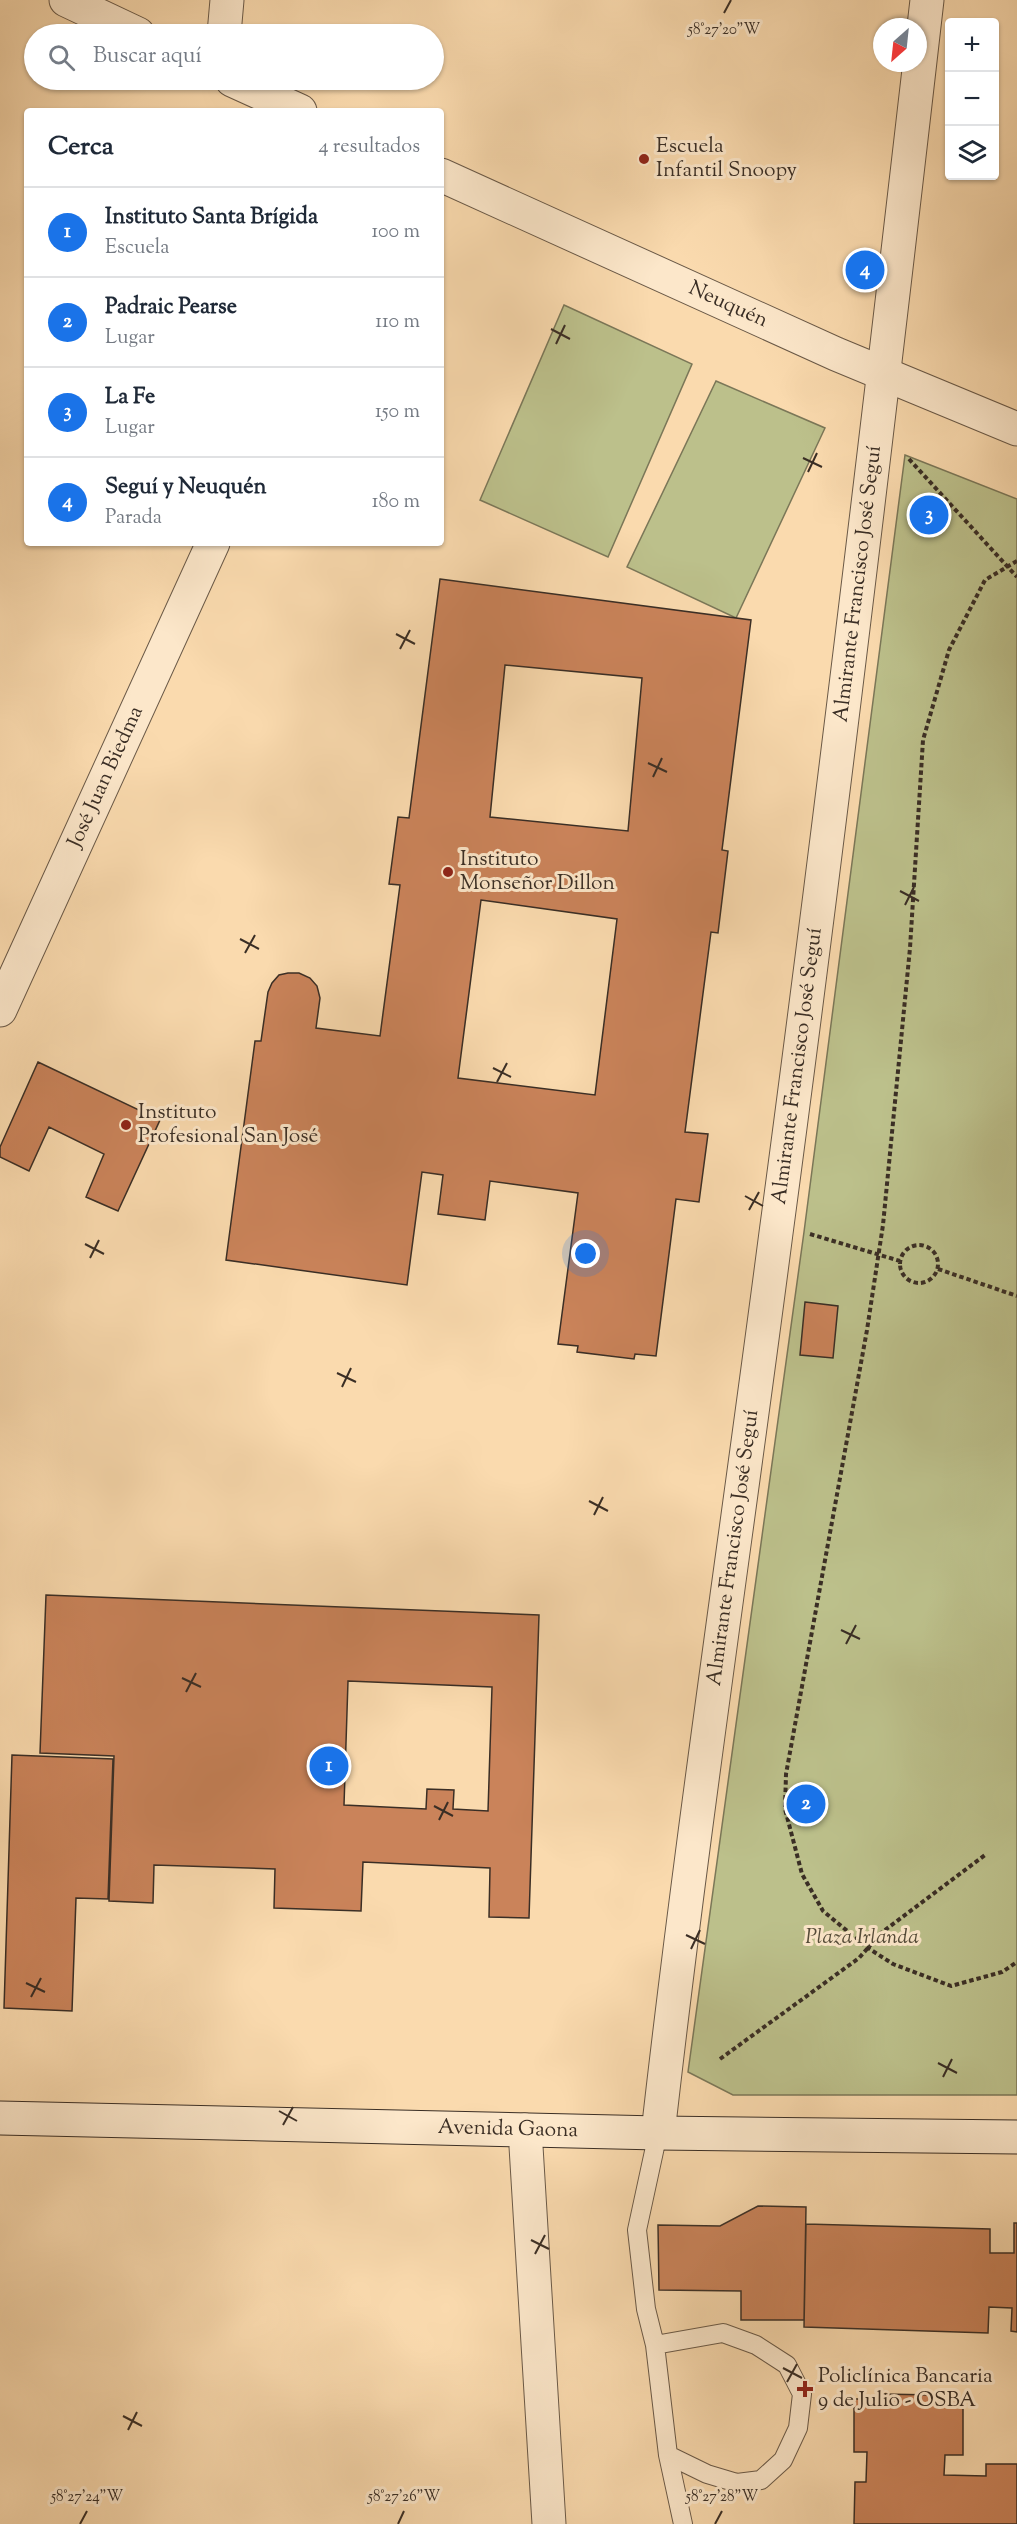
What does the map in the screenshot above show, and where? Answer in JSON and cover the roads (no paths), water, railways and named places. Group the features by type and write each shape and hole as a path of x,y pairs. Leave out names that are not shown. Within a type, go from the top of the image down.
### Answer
{"street":[{"path":"66,0 117,24"},
{"path":"225,24 227,0"},
{"name":"Almirante Francisco José Seguí","path":"658,2133 674,1994 777,1227 878,425 927,0"},
{"path":"254,90 293,108"},
{"name":"Neuquén","path":"444,176 884,374 1017,429"},
{"name":"José Juan Biedma","path":"0,1010 212,546"},
{"name":"Avenida Gaona","path":"0,2118 658,2133 1017,2137"},
{"path":"525,2130 549,2524"}],"lane":[{"path":"658,2133 638,2230 646,2309 656,2345 668,2455 683,2524"},
{"path":"656,2345 723,2333 756,2344 787,2365 802,2394 798,2428 783,2460 761,2480 737,2483 707,2474 668,2455"}],"place":[{"name":"Escuela Infantil Snoopy","path":"644,159"},
{"name":"Seguí y Neuquén","path":"865,270"},
{"name":"La Fe","path":"929,515"},
{"name":"Instituto Monseñor Dillon","path":"448,872"},
{"name":"Instituto Profesional San José","path":"126,1125"},
{"name":"Instituto Santa Brígida","path":"329,1766"},
{"name":"Padraic Pearse","path":"806,1804"},
{"name":"Policlínica Bancaria 9 de Julio - OSBA","path":"805,2389"}],"park label":[{"name":"Plaza Irlanda","path":"862,1938"}]}
